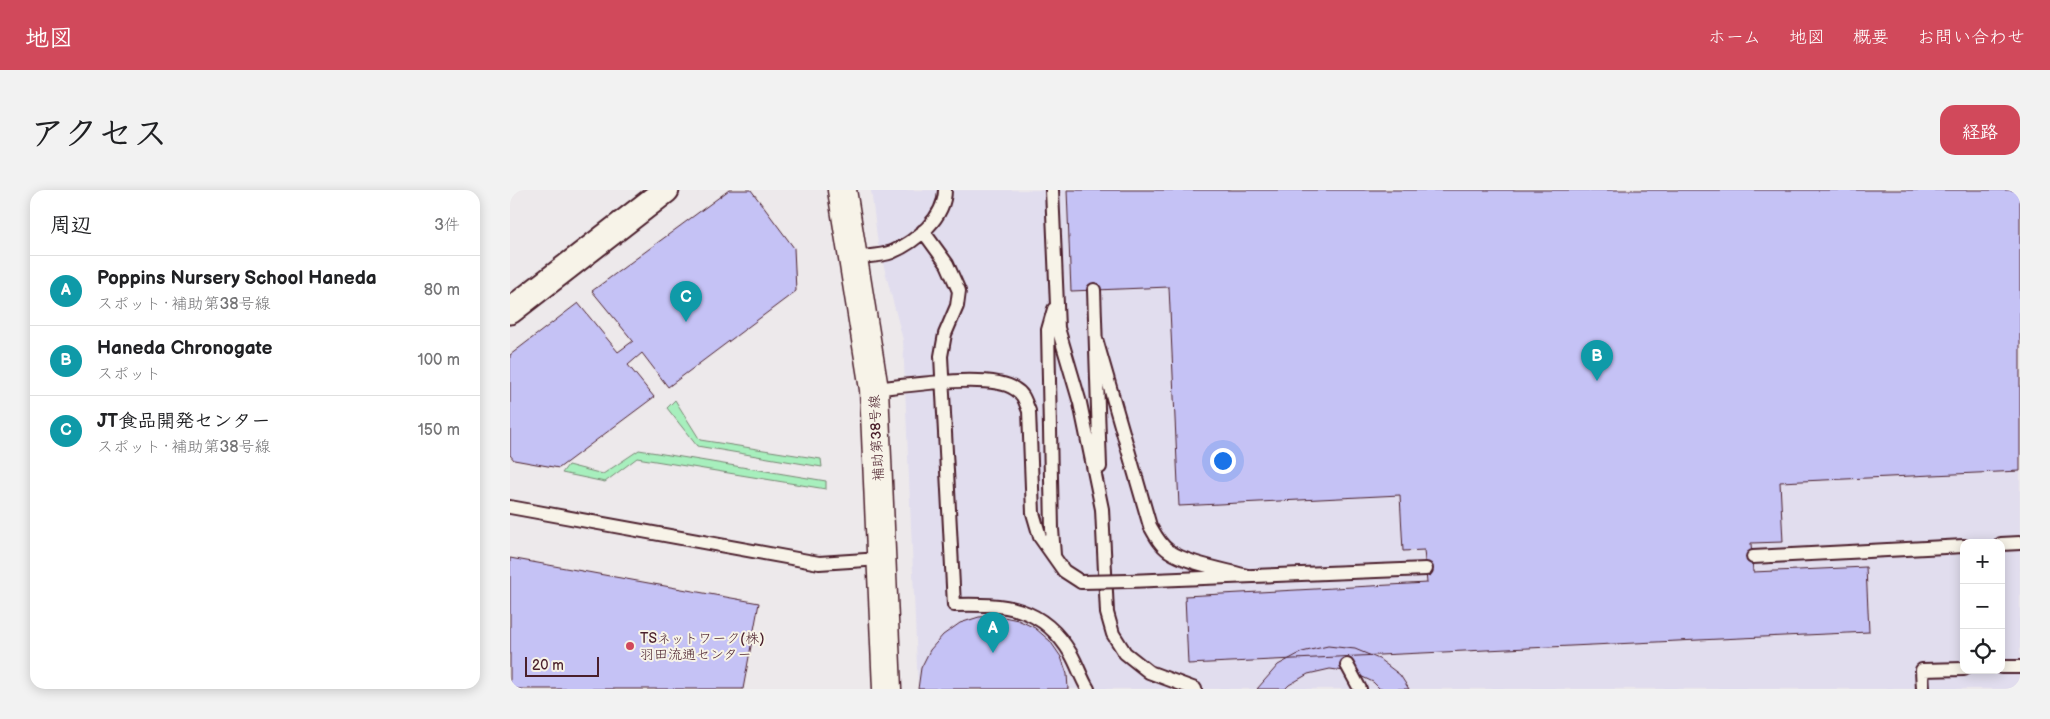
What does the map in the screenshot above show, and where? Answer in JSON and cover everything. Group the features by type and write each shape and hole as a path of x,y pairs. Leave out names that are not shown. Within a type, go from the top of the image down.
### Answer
{"street":[{"path":"510,311 666,190"},
{"name":"補助第38号線","path":"842,190 874,389 887,689"}],"lane":[{"path":"854,258 891,252 913,240 939,211 945,190"},
{"path":"1052,190 1058,328 1082,411 1102,509"},
{"path":"923,231 947,264 959,291 957,306 945,334 941,356 954,605 1010,607 1027,613 1052,628 1071,654 1088,689"},
{"path":"1094,290 1107,613 1113,634 1125,653 1149,672 1195,689"},
{"path":"1054,558 1048,330 1057,296"},
{"path":"1096,339 1150,526 1158,540 1169,551 1185,558 1247,576"},
{"path":"874,389 942,382 998,381 1014,388 1023,395 1029,411 1033,514 1040,537 1064,571 1081,582 1426,569"},
{"path":"510,507 819,563 881,559"},
{"path":"2005,544 2020,543"},
{"path":"1753,557 1960,546"},
{"path":"1347,664 1360,689"},
{"path":"2005,667 2020,667"},
{"path":"1923,689 1922,670 1960,669"}],"shaded area":[{"path":"871,190 2020,190 2020,689 918,689 903,340 878,244"}],"green space":[{"path":"675,400 700,440 821,459 822,467 697,446 667,408"},
{"path":"639,450 826,481 826,489 637,458 605,482 562,473 568,465 603,474"}],"building":[{"path":"729,190 751,190 794,248 796,291 668,387 642,353 628,365 654,397 559,468 514,460 510,455 510,355 578,303 618,352 633,341 592,291"},
{"path":"1067,190 2020,190 2020,471 1780,482 1783,542 1751,543 1753,572 1866,567 1869,632 1188,664 1185,596 1427,583 1424,550 1403,551 1400,495 1179,506 1169,287 1071,291"},
{"name":"TSネットワーク(株) 羽田流通センター","path":"510,558 759,603 743,689 510,689"},
{"path":"999,616 1018,620 1035,628 1050,641 1061,657 1067,674 1068,689 918,689 921,668 930,650 943,635 960,623 979,617"},
{"path":"1328,646 1355,649 1379,659 1400,675 1409,689 1380,689 1373,682 1352,672 1330,669 1308,674 1285,689 1257,689 1278,665 1302,652"}],"place":[{"name":"JT食品開発センター","path":"686,322"},
{"name":"Haneda Chronogate","path":"1597,381"},
{"name":"TSネットワーク(株) 羽田流通センター","path":"630,646"},
{"name":"Poppins Nursery School Haneda","path":"993,653"}]}
